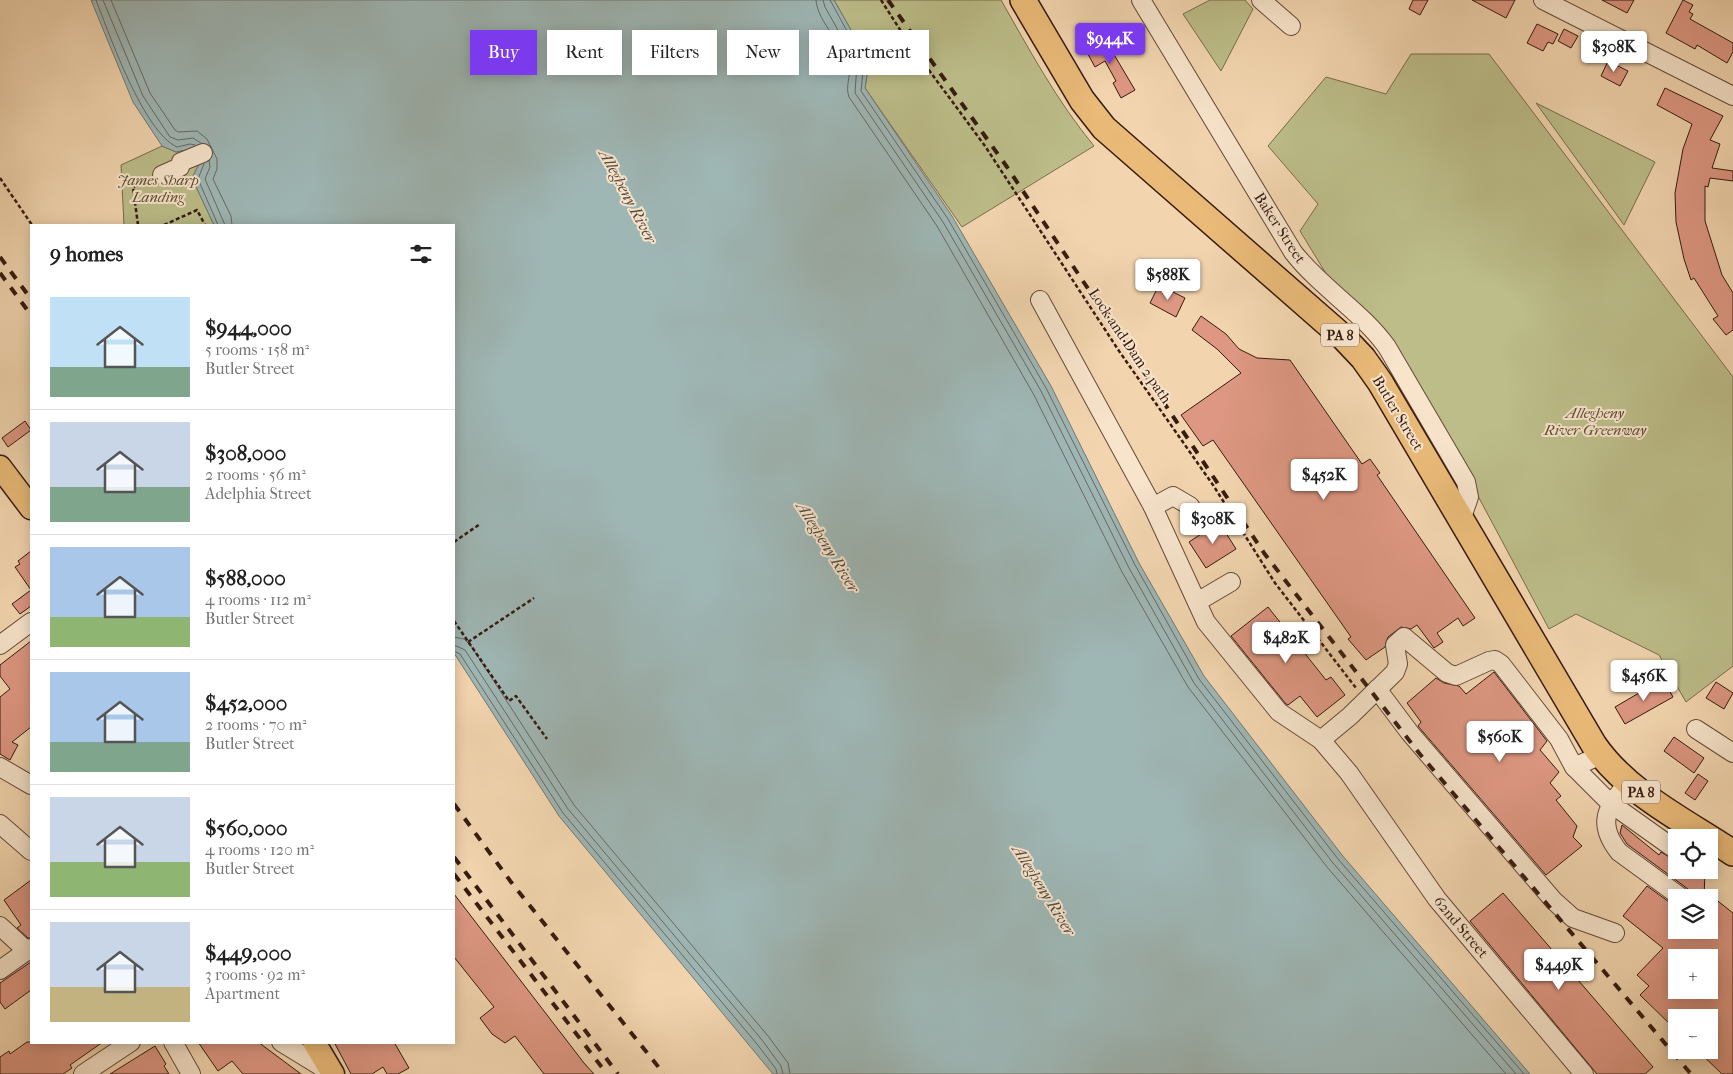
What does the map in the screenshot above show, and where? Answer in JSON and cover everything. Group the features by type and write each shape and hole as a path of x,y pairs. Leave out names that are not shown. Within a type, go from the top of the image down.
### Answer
{"highway":[{"name":"Butler Street","path":"1023,0 1078,94 1104,128 1344,338 1363,358 1380,382 1601,755 1628,783 1721,850"}],"main road":[{"path":"0,467 30,507"},
{"path":"315,1044 333,1074"}],"street":[{"name":"Baker Street","path":"1141,0 1293,252 1319,282 1371,328 1387,347 1466,482 1469,497 1461,520"},
{"path":"1261,0 1291,26 1272,0"},
{"path":"1543,0 1733,96"},
{"path":"162,175 180,167 181,162 203,153"},
{"name":"62nd Street","path":"1040,300 1152,507 1206,622 1279,712 1321,740 1349,772 1437,899 1584,1074"},
{"path":"1152,507 1173,496 1190,506 1197,516"},
{"path":"1197,602 1231,582"},
{"path":"0,645 29,629"},
{"path":"1321,740 1350,716 1394,672 1398,664 1395,645 1404,638 1447,673 1456,676 1494,660 1501,664 1559,739 1574,766 1610,803 1668,844"},
{"path":"1371,694 1410,733 1554,901 1573,918 1615,933"},
{"path":"1696,729 1733,753"},
{"path":"1574,766 1601,755"},
{"path":"0,767 30,784"},
{"path":"1628,783 1610,803 1606,826 1612,843 1619,852 1670,889"},
{"path":"0,824 30,850"},
{"path":"0,926 29,950 0,970"},
{"path":"83,1074 128,1044"},
{"path":"174,1044 191,1074"},
{"path":"284,1044 333,1074"}],"path":[{"name":"Lock and Dam 2 path","path":"881,0 906,39 984,146 1275,583 1371,694"},
{"path":"138,224 133,187 162,175"},
{"path":"0,178 31,224"},
{"path":"166,224 197,210 204,224"},
{"path":"455,541 480,524"},
{"path":"468,642 534,598"},
{"path":"455,622 508,701 516,696 547,739"}],"green space":[{"path":"834,0 1001,0 1033,57 1068,111 1094,146 962,227 865,88 867,75 929,75 929,30 851,30"},
{"path":"1210,0 1245,0 1253,9 1221,71 1183,14"},
{"name":"Allegheny River Greenway","path":"1411,54 1489,54 1733,377 1733,666 1686,702 1659,655 1576,614 1549,629 1440,425 1336,290 1300,231 1318,204 1268,146 1326,77 1386,94"},
{"path":"1536,103 1655,162 1624,225"},
{"name":"James Sharp Landing","path":"162,146 176,152 192,149 199,164 192,178 214,224 124,224 121,165"}],"water":[{"name":"Allegheny River","path":"91,0 834,0 851,30 809,30 809,75 867,75 865,88 952,216 1051,386 1139,563 1204,676 1342,855 1530,1074 773,1074 559,816 455,655 455,224 214,224 192,178 199,164 191,149 176,152 162,146 133,102"}],"building":[{"path":"1413,0 1428,0 1420,15 1409,9"},
{"path":"1472,0 1515,0 1506,18"},
{"path":"1602,0 1634,0 1627,13"},
{"path":"1683,0 1693,5 1689,12 1693,14 1690,19 1733,43 1733,52 1727,63 1697,45 1695,49 1666,33"},
{"path":"1537,24 1558,34 1553,44 1548,42 1543,51 1527,43"},
{"path":"1564,29 1578,36 1571,48 1558,41"},
{"path":"1103,36 1135,90 1121,98 1113,83 1116,81 1105,61 1095,67 1084,47"},
{"path":"1608,61 1628,71 1620,86 1601,76"},
{"path":"1665,88 1723,116 1710,140 1720,144 1712,168 1733,171 1733,181 1710,178 1708,187 1705,186 1705,221 1722,275 1733,293 1733,330 1726,335 1713,319 1718,316 1694,278 1691,280 1684,259 1676,222 1675,193 1683,149 1692,124 1657,105"},
{"path":"1159,285 1185,298 1176,317 1150,303"},
{"path":"1201,316 1226,334 1239,349 1257,358 1290,360 1362,464 1370,459 1380,473 1377,475 1475,618 1463,626 1458,618 1437,633 1443,642 1434,648 1417,625 1411,629 1401,627 1388,637 1385,647 1366,660 1348,639 1351,637 1213,440 1203,446 1181,415 1241,373 1217,349 1192,330"},
{"path":"25,421 30,428 30,431 8,447 2,438"},
{"path":"1219,522 1236,549 1206,568 1189,542"},
{"path":"30,552 30,589 15,567 20,564 18,561"},
{"path":"30,591 30,607 20,614 12,604"},
{"path":"1268,607 1326,680 1331,677 1345,695 1317,717 1300,696 1288,705 1286,704 1231,636"},
{"path":"30,642 30,728 12,742 18,745 10,760 0,754 0,697 10,689 0,676 0,665"},
{"path":"1494,672 1547,741 1540,750 1559,772 1550,783 1561,796 1556,800 1577,826 1573,837 1582,846 1546,875 1418,726 1421,722 1407,703 1436,678 1444,683 1459,686 1466,694"},
{"path":"1663,679 1673,697 1625,724 1615,707"},
{"path":"1716,682 1733,693 1724,709 1706,698"},
{"path":"1674,737 1704,758 1694,773 1664,751"},
{"path":"1698,774 1708,781 1695,800 1685,793"},
{"path":"1622,825 1659,855 1661,852 1668,856 1668,874 1627,844 1620,833"},
{"path":"1674,879 1705,879 1704,889 1688,889"},
{"path":"30,881 30,938 17,928 21,925 4,900"},
{"path":"1647,886 1668,901 1668,939 1718,939 1718,901 1733,913 1733,1074 1722,1074 1706,1059 1718,1059 1718,1009 1668,1009 1668,1022 1640,995 1649,986 1637,975 1663,948 1623,916"},
{"path":"1503,893 1653,1067 1645,1074 1597,1074 1470,921"},
{"path":"455,895 594,1074 544,1074 515,1036 505,1043 492,1034 480,1018 494,1007 455,958"},
{"path":"30,963 30,991 5,1009 0,1002 0,983"},
{"path":"27,1042 30,1042 30,1044 100,1044 70,1065 72,1068 63,1074 0,1074 0,1057 9,1051 10,1054"},
{"path":"199,1044 261,1044 301,1074 243,1074 232,1061 218,1071"},
{"path":"335,1044 395,1044 409,1068 398,1074 387,1074 383,1067 372,1074 351,1074"},
{"path":"155,1046 166,1064 164,1066 169,1074 110,1074"}],"railway":[{"path":"888,0 1007,167 1264,553 1419,753 1691,1074"},
{"path":"0,257 30,298"},
{"path":"0,273 30,314"},
{"path":"455,805 511,882 664,1074"},
{"path":"455,858 618,1074"},
{"path":"455,875 607,1074"}]}
